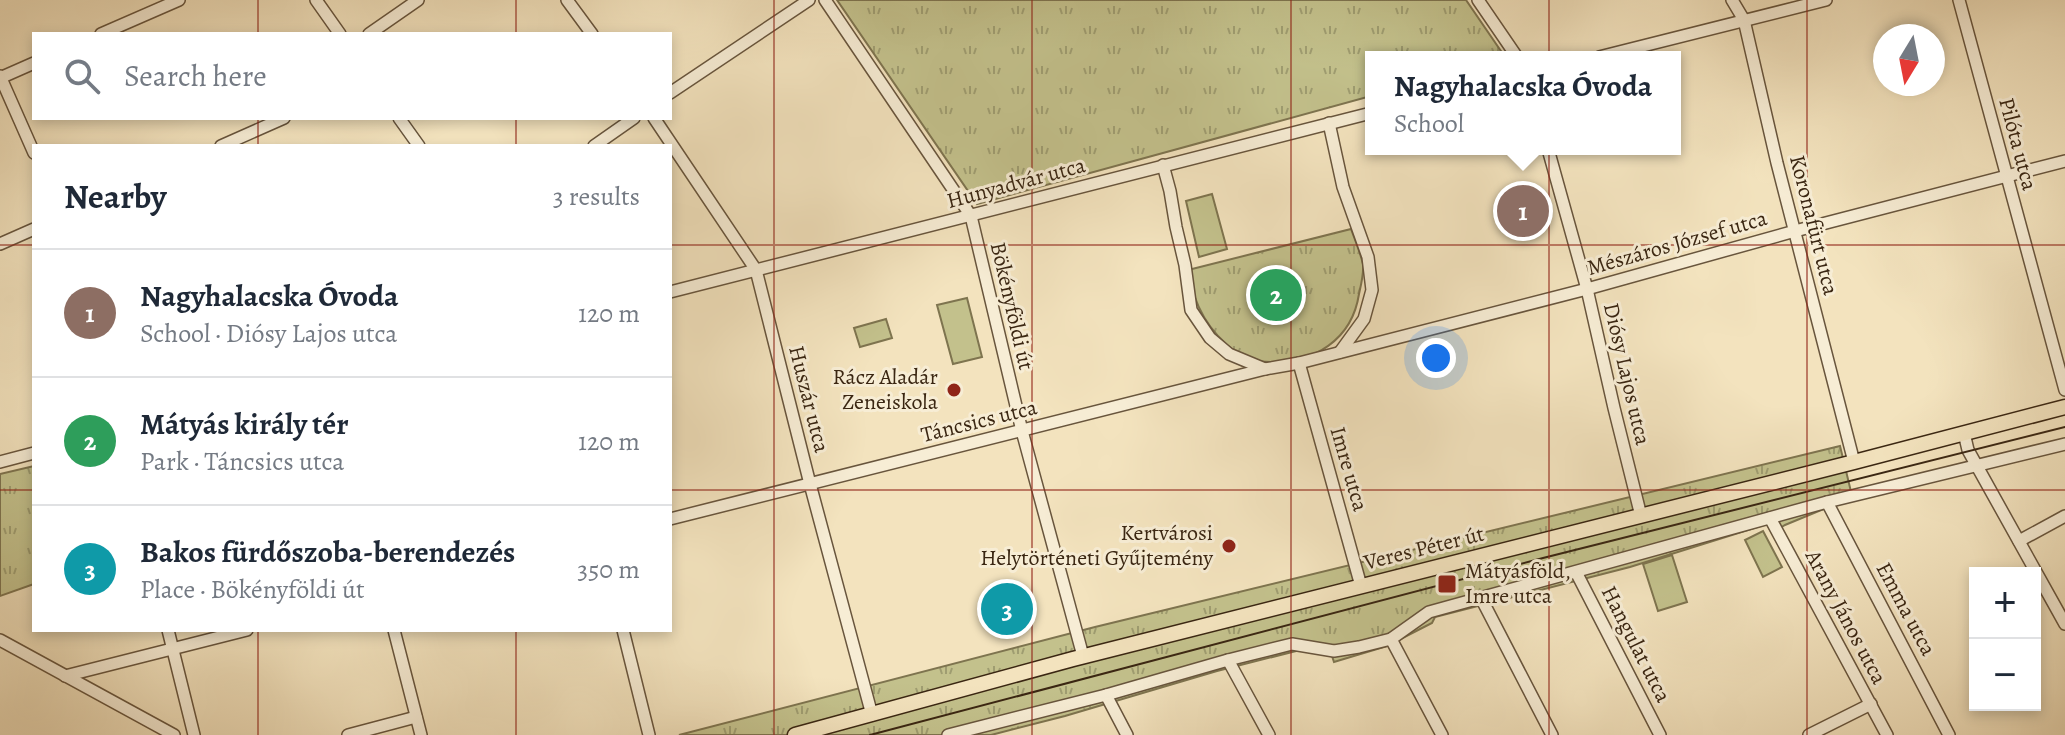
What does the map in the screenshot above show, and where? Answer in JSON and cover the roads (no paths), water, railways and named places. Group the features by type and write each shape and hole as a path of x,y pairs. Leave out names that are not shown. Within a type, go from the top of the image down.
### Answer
{"main road":[{"name":"Veres Péter út","path":"795,735 1083,656 2065,407"}],"street":[{"path":"106,32 179,0"},
{"path":"316,0 339,32"},
{"path":"372,32 418,0"},
{"path":"567,0 591,32"},
{"path":"672,92 809,0"},
{"name":"Bökényföldi út","path":"825,0 971,216 1022,431 1083,656"},
{"path":"1478,0 1513,51"},
{"name":"Koronafürt utca","path":"1732,0 1744,20 1854,462"},
{"path":"1623,51 1826,0"},
{"name":"Pilóta utca","path":"1959,0 2065,390"},
{"path":"32,64 0,77 32,149"},
{"name":"Hunyadvár utca","path":"672,291 1365,114"},
{"path":"226,144 280,120"},
{"path":"400,120 418,144"},
{"path":"597,144 631,120"},
{"name":"Huszár utca","path":"655,120 671,144"},
{"path":"1329,123 1343,187 1368,257 1372,290 1364,319 1339,352"},
{"name":"Huszár utca","path":"672,145 756,270 872,715"},
{"name":"Diósy Lajos utca","path":"1550,155 1587,289 1641,516"},
{"name":"Mészáros József utca","path":"1299,363 2065,161"},
{"path":"1163,165 1185,265 1191,310 1210,338 1229,354 1265,369"},
{"path":"0,244 32,230"},
{"name":"Táncsics utca","path":"672,518 1299,363"},
{"name":"Imre utca","path":"1299,363 1361,586"},
{"path":"1964,433 1968,450 2065,624"},
{"path":"948,735 988,730 1292,644 1334,651 1391,639 1429,612 1827,502 2065,444"},
{"path":"0,462 32,454"},
{"name":"Emma utca","path":"1827,502 1949,735"},
{"path":"2019,541 2065,516"},
{"name":"Arany János utca","path":"1770,518 1887,735"},
{"name":"Hangulat utca","path":"1576,572 1660,735"},
{"path":"1481,598 1552,735"},
{"path":"168,632 194,735"},
{"path":"65,676 239,632"},
{"path":"395,632 421,735"},
{"path":"623,632 649,735"},
{"path":"1391,639 1442,735"},
{"path":"0,640 174,735"},
{"path":"1228,660 1269,735"},
{"path":"1106,695 1127,735"},
{"path":"1809,735 1871,704"},
{"path":"348,735 416,717"}],"tram line":[{"path":"870,735 1543,558 2065,427"}],"place":[{"name":"Nagyhalacska Óvoda","path":"1523,211"},
{"name":"Mátyás király tér","path":"1276,295"},
{"name":"Rácz Aladár Zeneiskola","path":"954,390"},
{"name":"Kertvárosi Helytörténeti Gyűjtemény","path":"1229,546"},
{"name":"Mátyásföld, Imre utca","path":"1447,584"},
{"name":"Bakos fürdőszoba-berendezés","path":"1007,609"}]}
